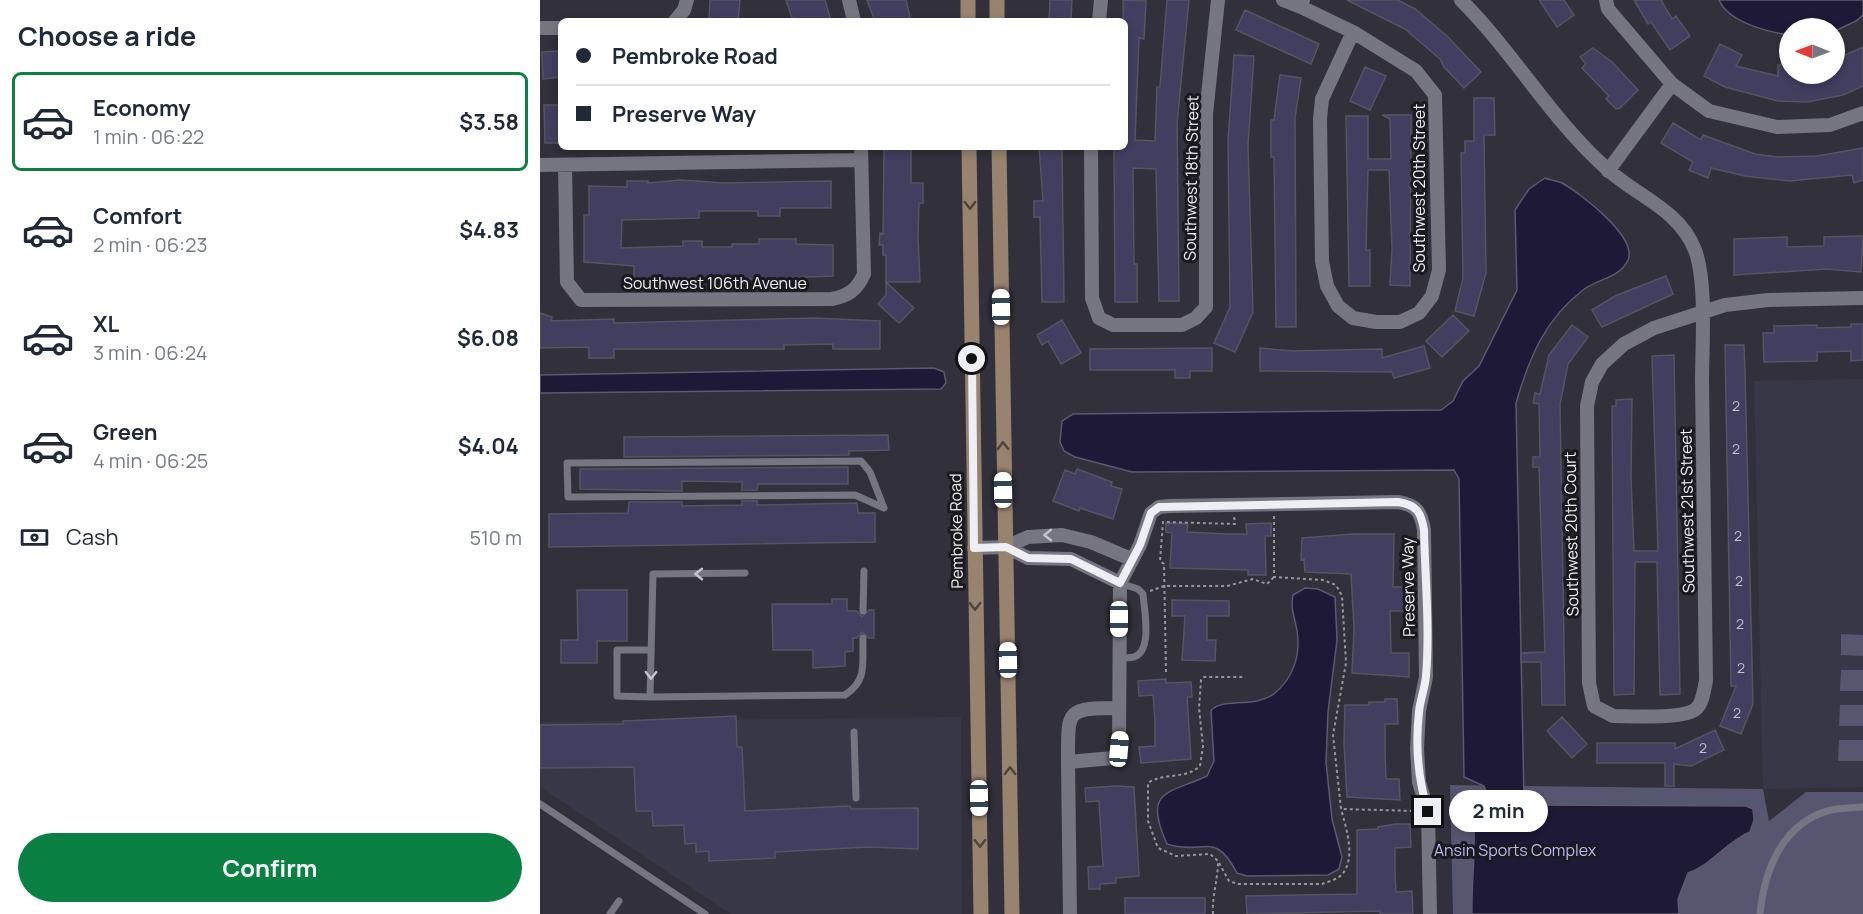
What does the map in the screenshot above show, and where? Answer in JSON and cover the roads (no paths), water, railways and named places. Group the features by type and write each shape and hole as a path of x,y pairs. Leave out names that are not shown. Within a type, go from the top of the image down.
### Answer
{"main road":[{"path":"968,0 968,18"},
{"path":"996,0 997,18"},
{"name":"Pembroke Road","path":"969,150 981,914"},
{"path":"999,150 1012,914"}],"street":[{"path":"677,18 687,0"},
{"path":"849,0 853,18"},
{"path":"1099,18 1101,0"},
{"name":"Southwest 18th Street","path":"1091,150 1092,298 1099,318 1113,325 1182,325 1197,318 1206,307 1206,114 1218,0"},
{"path":"1283,0 1302,4 1353,32"},
{"name":"Southwest 21st Street","path":"1461,0 1488,27 1571,136 1608,171 1669,213 1683,229 1695,250 1701,312 1706,681 1697,708 1686,715 1613,716 1594,706"},
{"path":"1606,0 1608,9 1672,84 1709,111 1777,128 1830,125 1863,113"},
{"path":"540,28 558,28"},
{"name":"Southwest 20th Street","path":"1353,32 1416,71 1435,95 1439,270 1432,296 1419,313 1400,321 1376,322 1353,318 1338,306 1327,286 1322,261 1320,119 1322,99 1353,32"},
{"path":"1608,171 1672,84"},
{"path":"540,165 861,154"},
{"name":"Southwest 106th Avenue","path":"565,165 567,282 573,293 581,300 832,299 846,296 856,289 864,274 861,154"},
{"path":"1701,312 1725,305 1768,300 1863,298"},
{"name":"Southwest 20th Court","path":"1594,706 1589,683 1586,447 1587,406 1592,382 1602,364 1624,344 1654,328 1701,312"},
{"name":"Preserve Way","path":"1068,762 1113,758 1119,749 1120,583 1140,545 1151,513 1159,507 1398,502 1415,507 1422,515 1426,676 1419,711 1417,749 1419,782 1428,812 1430,914"},
{"path":"974,548 1006,547 1019,540 1044,535 1062,535 1091,542 1131,559"},
{"path":"1083,564 1091,542"},
{"path":"1006,547 1028,558 1071,559 1120,583"},
{"path":"1070,914 1068,724 1072,715 1085,708 1119,708"}],"lane":[{"path":"861,461 870,472 884,508 855,495 568,497 567,463 861,461"},
{"path":"863,611 864,571"},
{"path":"650,697 653,574 745,573"},
{"path":"1119,658 1135,657 1143,650 1145,640 1143,594 1138,589 1120,583"},
{"path":"651,650 617,650 617,696 845,694 857,687 862,678 863,638"},
{"path":"854,732 856,798"},
{"path":"540,804 705,914"},
{"path":"1760,914 1764,886 1774,856 1795,828 1829,810 1863,807"},
{"path":"610,914 619,900"}],"park label":[{"name":"Ansin Sports Complex","path":"1515,850"}]}
